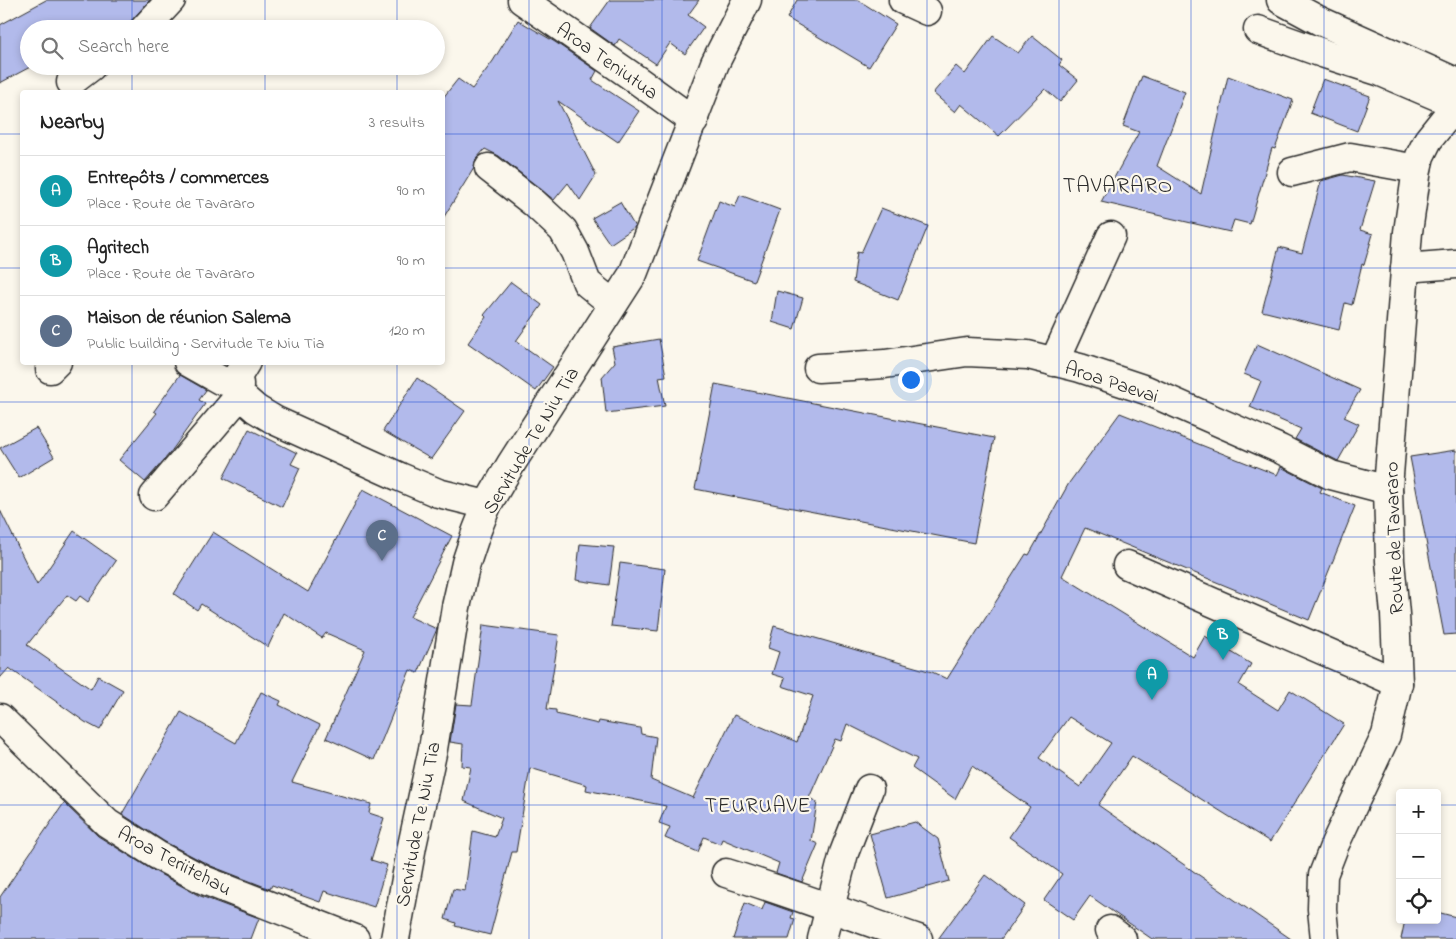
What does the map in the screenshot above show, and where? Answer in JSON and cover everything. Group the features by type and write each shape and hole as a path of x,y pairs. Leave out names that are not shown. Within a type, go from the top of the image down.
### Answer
{"street":[{"path":"153,20 172,0"},
{"name":"Aroa Teniutua","path":"522,0 694,121"},
{"name":"Servitude Te Niu Tia","path":"395,939 412,846 433,750 456,607 466,563 487,505 511,464 633,274 716,63 747,0"},
{"path":"1281,0 1320,21 1456,82"},
{"path":"1258,30 1381,72 1456,105"},
{"name":"Route de Tavararo","path":"1325,939 1322,909 1323,875 1335,844 1386,735 1398,683 1395,614 1390,561 1388,490 1405,268 1420,156 1428,140 1456,105"},
{"path":"1292,172 1350,157 1417,169"},
{"path":"489,168 534,203 563,230 575,252 587,283 614,304"},
{"path":"1054,362 1111,236"},
{"path":"1405,268 1456,264"},
{"name":"Aroa Paevai","path":"818,368 885,364 967,352 1028,355 1080,368 1146,390 1280,449 1331,475 1388,490"},
{"path":"193,365 220,380 242,381"},
{"path":"242,381 256,409 276,421 400,478 438,493 487,505"},
{"path":"154,496 242,381"},
{"path":"1127,565 1398,683"},
{"name":"Aroa Teriitehau","path":"0,718 107,823 157,855 204,880 355,939"},
{"path":"822,939 844,853 869,789"},
{"path":"726,873 918,939"}],"building":[{"path":"46,0 150,0 132,20 20,20 20,72 0,83 0,25"},
{"path":"610,0 699,0 688,15 704,27 685,54 670,43 656,64 619,39 615,46 590,28"},
{"path":"797,0 858,0 896,24 869,67 787,18"},
{"path":"518,20 555,42 597,71 592,80 639,111 618,142 558,101 596,175 580,200 568,183 554,200 499,156 485,149 476,159 474,168 445,215 445,95 458,79 472,89 493,61"},
{"path":"993,36 1018,53 1032,36 1062,60 1059,65 1078,80 1060,102 1045,89 999,136 961,104 955,112 933,93 956,66 965,74"},
{"path":"1142,76 1185,92 1157,166 1201,194 1228,76 1293,100 1275,149 1272,148 1250,224 1234,220 1230,232 1101,202 1139,132 1123,126"},
{"path":"1323,79 1370,96 1357,131 1310,113"},
{"path":"1343,175 1375,181 1360,230 1373,234 1364,265 1362,264 1352,305 1345,303 1339,330 1262,311 1279,247 1302,253 1321,181"},
{"path":"740,195 780,210 754,281 697,261 719,201 735,207"},
{"path":"620,202 635,227 610,244 592,218"},
{"path":"881,208 928,226 898,300 853,282 857,252 861,253"},
{"path":"511,282 542,305 516,341 553,367 536,391 468,343 486,317 484,315"},
{"path":"777,291 803,298 794,329 772,322"},
{"path":"659,339 666,376 659,377 665,406 606,413 602,377 615,362 612,347"},
{"path":"1257,344 1360,390 1344,417 1359,424 1338,461 1295,439 1301,429 1250,407 1261,381 1244,374"},
{"path":"180,375 206,390 199,400 205,404 170,453 145,482 119,460 157,413 154,411"},
{"path":"417,378 465,411 431,459 383,431"},
{"path":"715,384 994,438 974,543 695,489"},
{"path":"1120,413 1277,475 1281,467 1322,488 1320,492 1355,506 1309,620 1085,528 1062,576 1193,657 1205,636 1251,664 1239,685 1278,710 1290,690 1344,724 1270,842 1132,756 1098,805 1291,939 1152,939 1090,896 1073,920 1044,900 1062,874 1009,837 1030,807 972,766 955,799 912,768 917,759 847,724 841,741 835,739 809,798 817,802 811,841 818,844 802,882 776,873 779,863 722,839 720,844 704,837 698,852 665,838 670,827 659,823 666,806 586,790 587,785 530,768 516,852 512,852 490,935 455,926 456,923 445,919 453,889 465,891 473,831 495,837 502,818 464,801 471,767 462,766 463,744 450,742 456,704 472,705 483,625 559,635 547,709 556,710 556,714 598,724 599,721 640,728 641,734 656,737 651,780 693,798 734,715 797,742 813,696 782,686 785,678 772,674 779,652 768,648 774,626 932,672 947,679 1026,554 1029,555 1069,483","holes":["1069,717 1111,743 1080,787 1039,758"]},
{"path":"36,428 54,457 19,478 0,448"},
{"path":"249,429 297,453 291,464 300,468 282,507 223,478"},
{"path":"1456,450 1456,634 1444,635 1410,457"},
{"path":"363,489 452,536 410,617 437,629 418,673 410,670 374,760 326,738 365,650 326,633 322,638 284,613 268,647 201,604 197,610 174,594 213,532 308,592"},
{"path":"0,510 37,585 74,531 116,561 88,602 80,596 76,601 67,595 27,645 91,689 98,676 123,690 100,730 85,722 9,668 0,678"},
{"path":"580,544 614,547 609,585 576,580"},
{"path":"620,563 665,569 658,631 611,626"},
{"path":"261,692 281,701 279,705 320,725 292,782 371,804 369,813 384,818 371,860 387,865 374,907 324,891 320,902 272,885 270,889 211,866 165,842 122,814 181,712 236,743"},
{"path":"64,803 98,836 149,868 198,895 259,918 251,939 0,939 0,897"},
{"path":"915,822 938,839 949,881 888,898 870,834"},
{"path":"985,875 1025,905 1001,939 938,939"},
{"path":"765,902 793,912 791,918 795,919 789,939 733,939 745,903 762,910"},
{"path":"1441,913 1456,917 1456,939 1401,939 1404,924 1441,924"}],"place":[{"name":"Maison de réunion Salema","path":"382,561"},
{"name":"Agritech","path":"1223,660"},
{"name":"Entrepôts / commerces","path":"1152,700"}],"district":[{"name":"TAVARARO","path":"1118,184"},
{"name":"TEURUAVE","path":"758,805"}]}
